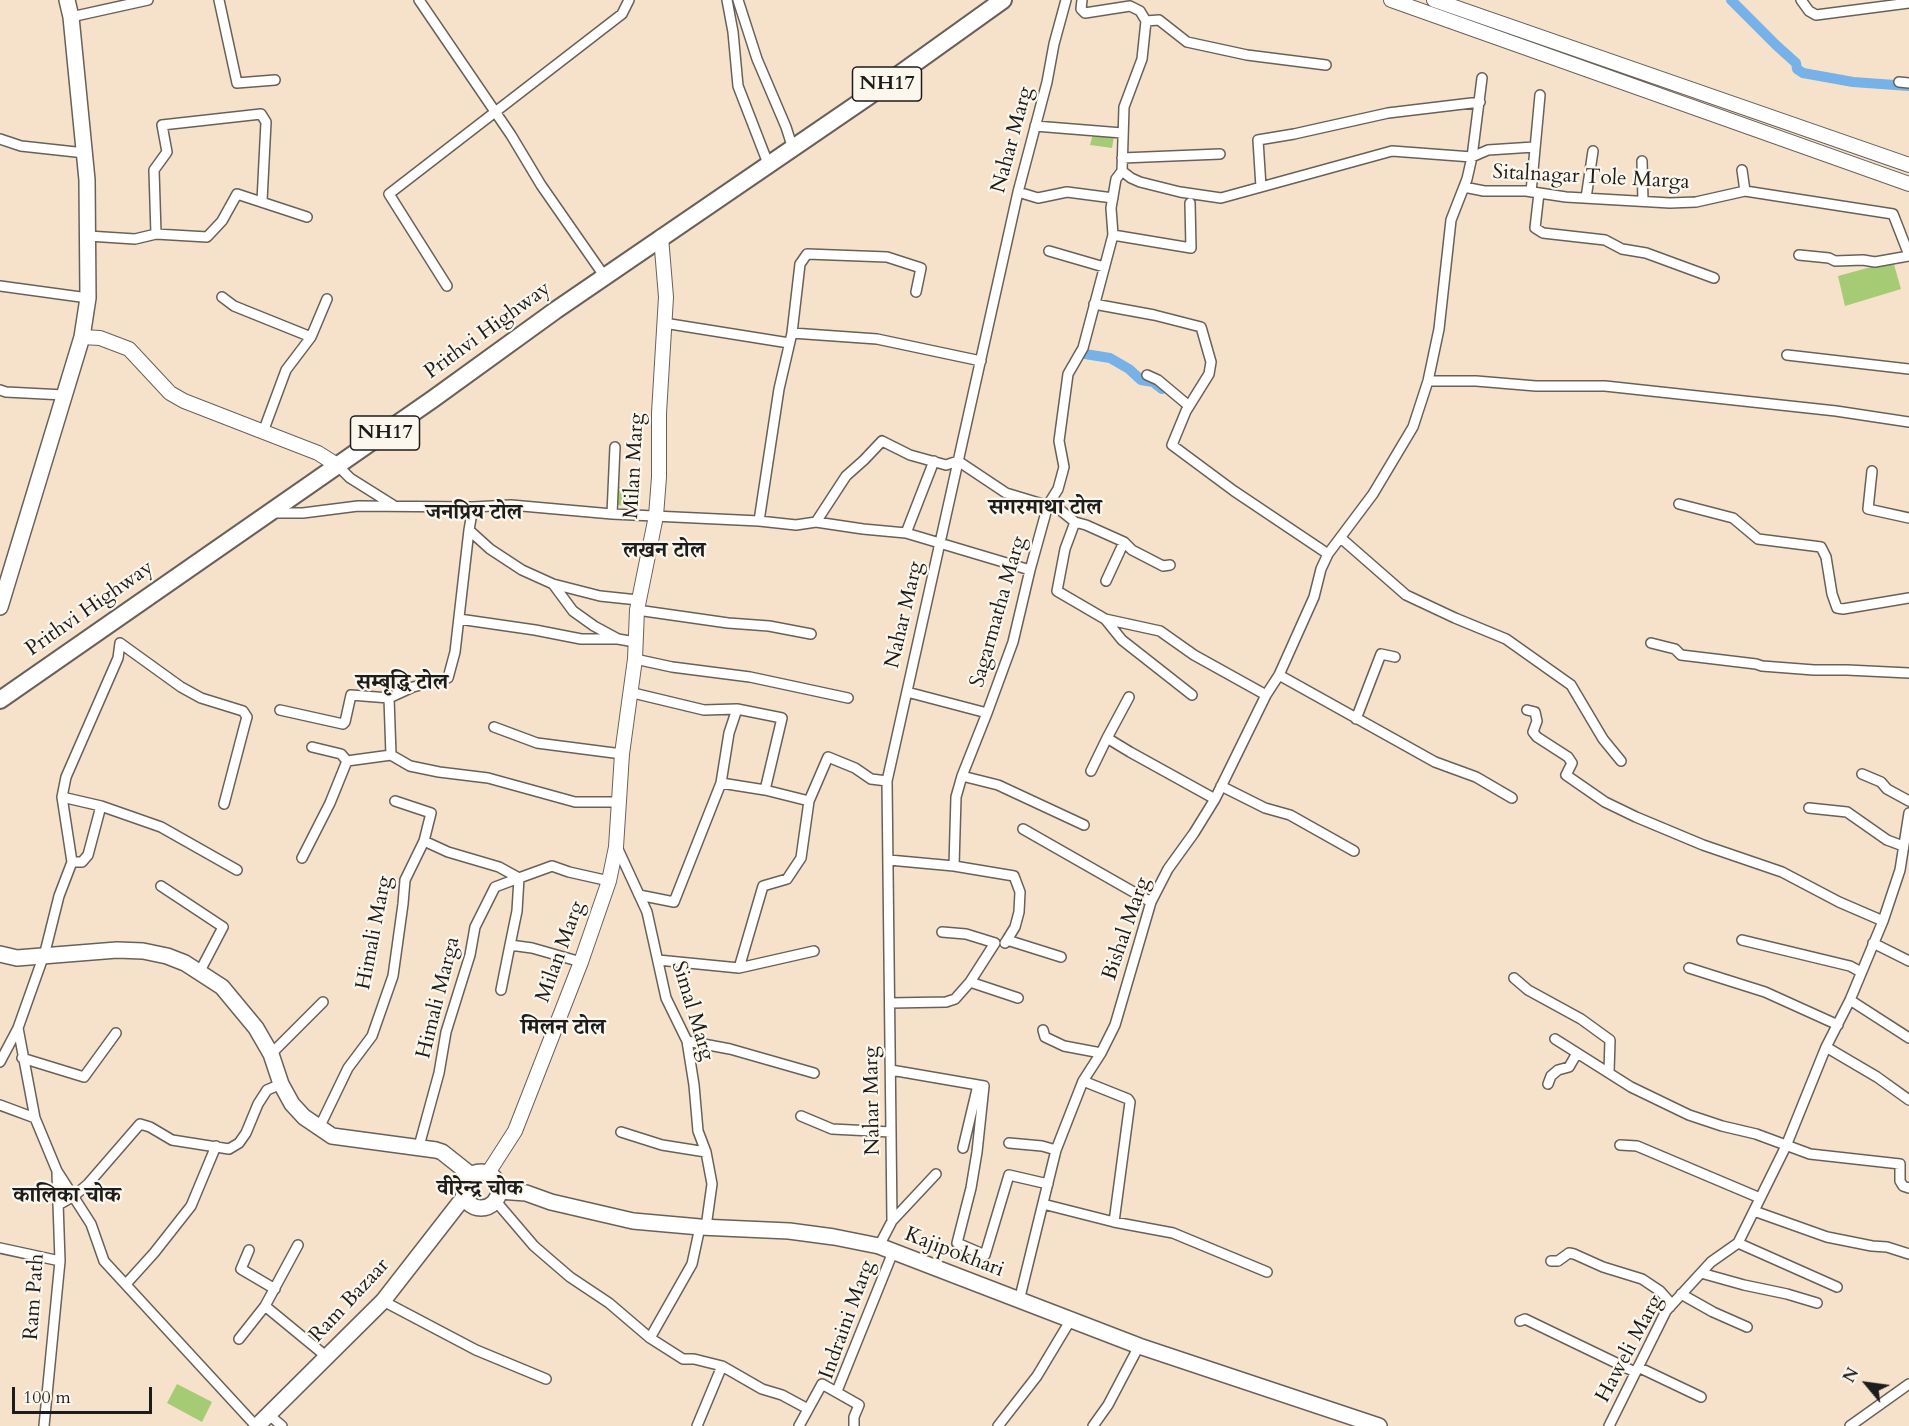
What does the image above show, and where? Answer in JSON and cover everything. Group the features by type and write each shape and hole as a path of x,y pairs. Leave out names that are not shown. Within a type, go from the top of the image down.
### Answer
{"highway":[{"name":"Prithvi Highway","path":"0,699 661,237 769,166 1003,0"}],"main road":[{"path":"0,607 4,575 82,337 88,298 85,153 71,17 67,0"},
{"path":"1391,0 1909,184"},
{"path":"1434,0 1909,165"},
{"name":"Milan Marg","path":"488,1173 515,1131 581,962 609,881 616,847 622,753 635,659 637,605 656,516 659,477 659,413 666,297 661,237"},
{"path":"82,337 100,338 129,349 177,398 318,453 337,465"},
{"path":"0,954 17,958 43,957 69,952 143,951 166,956 200,971 222,987 256,1028 271,1054 281,1084 292,1104 304,1117 332,1136 419,1146 442,1152 471,1175"},
{"path":"488,1173 496,1181 496,1197 486,1207 471,1205 464,1197 464,1184 471,1175 488,1173"},
{"name":"Kajipokhari","path":"496,1197 526,1193 551,1202 633,1221 789,1231 834,1237 886,1249 1070,1321 1371,1425"},
{"name":"Ram Bazaar","path":"256,1426 383,1301 464,1197"}],"street":[{"path":"71,17 148,0"},
{"path":"219,0 237,83 275,80"},
{"path":"419,0 495,111 541,185 605,277"},
{"path":"447,286 389,194 622,14 629,0"},
{"path":"728,0 738,86 769,166"},
{"path":"738,0 757,59 793,149"},
{"name":"Nahar Marg","path":"886,1249 892,1221 887,781 942,545 1018,192 1066,0"},
{"path":"1082,0 1082,9 1085,13 1130,6 1140,11 1146,21 1159,20 1187,42 1247,56 1326,65"},
{"path":"1801,0 1809,11 1816,15 1909,3"},
{"name":"Sagarmatha Marg","path":"907,692 987,713 1013,642 1048,505 1058,489 1064,466 1059,441 1068,374 1083,348 1113,235 1111,220 1113,198 1116,179 1122,171 1124,107 1142,59 1146,21"},
{"path":"1094,304 1154,315 1201,327 1208,347 1209,374 1189,406 1172,445 1234,491 1328,555 1373,494 1413,427 1428,381 1439,329 1451,220 1472,158 1482,78"},
{"path":"1540,95 1534,147 1535,228 1543,233 1605,240 1622,249 1646,253 1714,278"},
{"path":"1261,187 1258,140 1388,113 1480,102"},
{"path":"156,234 154,170 167,152 162,125 261,114 266,122 262,201"},
{"path":"1035,126 1122,133"},
{"path":"0,138 21,146 85,153"},
{"path":"1122,171 1140,182 1221,198 1392,151 1472,158 1488,150 1534,147"},
{"path":"1586,198 1593,151"},
{"path":"1122,158 1220,154"},
{"path":"1641,161 1643,201"},
{"path":"1742,170 1745,191"},
{"name":"Sitalnagar Tole Marga","path":"1464,187 1484,191 1535,192 1586,198 1670,203 1696,202 1745,191 1893,214 1909,255"},
{"path":"1018,192 1038,198 1066,192 1113,198"},
{"path":"88,236 135,239 156,234 207,237 222,221 237,194 307,217"},
{"path":"1113,235 1191,248 1190,203"},
{"path":"1049,251 1104,267"},
{"path":"759,521 778,399 792,333 800,264 807,254 887,257 921,268 916,292"},
{"path":"1800,255 1829,258 1835,261 1875,262 1909,255"},
{"path":"0,286 88,298"},
{"path":"222,297 234,306 311,337"},
{"path":"263,432 286,370 311,337 327,299"},
{"path":"663,323 789,344"},
{"path":"792,333 877,339 981,361"},
{"path":"1787,355 1909,369"},
{"path":"1147,375 1158,380 1189,406"},
{"path":"1428,381 1476,381 1536,386 1605,386 1836,411 1909,422"},
{"path":"0,390 64,395"},
{"path":"816,522 846,476 882,441 910,455 946,465 960,463 1011,495 1059,509 1075,522 1124,542 1132,550 1162,566 1170,565"},
{"path":"612,514 615,447"},
{"path":"906,532 934,461"},
{"path":"337,465 351,478 393,505"},
{"path":"1872,471 1868,509 1909,518"},
{"path":"1679,504 1733,518 1758,539 1821,547 1826,557 1832,594 1837,608 1843,609 1909,598"},
{"path":"268,513 303,513 358,506 511,505 612,514 796,525 816,522 906,532 942,545 1030,570"},
{"path":"280,710 343,724 351,695 389,698 413,687 448,678 455,652 473,507"},
{"path":"1075,522 1065,549 1056,590 1105,619 1160,631 1194,655 1266,695"},
{"path":"469,530 490,549 522,570 552,584 637,605 728,623 763,625 811,634"},
{"path":"1342,539 1406,595 1506,639 1571,685 1603,739 1621,761"},
{"path":"1106,581 1124,542"},
{"name":"Bishal Marg","path":"1019,1301 1056,1150 1083,1081 1115,1026 1151,902 1168,869 1215,799 1266,695 1279,675 1314,597 1321,569 1328,555"},
{"path":"552,584 573,611 594,627 618,639"},
{"path":"459,619 581,639 618,639 635,642"},
{"path":"1105,619 1122,640 1192,695"},
{"path":"1651,643 1675,649 1681,656 1762,666 1909,673"},
{"path":"0,1062 18,1028 43,957 59,896 72,862 62,797 66,777 118,658 120,644 181,687 201,698 243,711 247,717 224,804"},
{"path":"1356,718 1381,654 1395,657"},
{"path":"635,659 672,667 750,677 848,698"},
{"path":"1279,675 1435,762 1476,777 1512,798"},
{"path":"629,692 704,710 737,709 782,718 765,790"},
{"path":"1091,771 1129,697"},
{"path":"389,698 391,755"},
{"path":"639,895 674,902 721,783 729,733 737,709"},
{"path":"1527,710 1535,712 1537,721 1533,732 1537,737 1568,756 1572,763 1566,775 1605,802 1686,838 1782,872 1839,902 1883,921"},
{"path":"954,866 956,797 987,713"},
{"path":"494,727 537,743 622,753"},
{"path":"1107,738 1215,799"},
{"path":"312,747 341,754 347,761"},
{"path":"347,761 391,755 410,766 488,778 575,802 620,802"},
{"path":"739,968 764,886 787,879 801,858 808,801 828,757 855,768 871,779 887,781"},
{"path":"302,858 330,803 347,761"},
{"path":"1862,774 1909,801"},
{"path":"962,776 998,785 1084,825"},
{"path":"721,783 765,790 808,801"},
{"path":"1221,786 1265,808 1290,815 1354,851"},
{"path":"62,797 100,806 161,827 237,870"},
{"name":"Himali Marg","path":"319,1128 348,1068 372,1036 393,976 405,880 424,841 431,813 395,801"},
{"path":"72,862 82,862 88,855 100,806"},
{"path":"1809,808 1847,812 1887,840 1905,843"},
{"path":"1837,1287 1738,1243 1786,1146 1826,1047 1850,1000 1905,873 1905,843 1909,813"},
{"path":"1023,829 1151,902"},
{"path":"424,841 448,852 500,867 519,878 517,911 501,990"},
{"name":"Simal Marg","path":"616,847 647,912 666,998 687,1041 698,1131 706,1152 712,1184 692,1264 650,1338"},
{"path":"889,860 954,866 1014,876 1020,892 1019,912 1015,927 1003,945 966,934 942,932"},
{"name":"Himali Marga","path":"419,1146 439,1073 446,1032 470,956 475,927 495,887 552,866 609,881"},
{"path":"161,886 223,927 200,971"},
{"path":"1007,940 1061,957"},
{"path":"1742,940 1850,966 1861,972"},
{"path":"890,1003 946,1002 955,999 970,982 995,943"},
{"path":"1874,943 1909,961"},
{"path":"510,945 532,948 581,962"},
{"path":"658,960 739,968 813,951"},
{"path":"1689,968 1765,992 1838,1025"},
{"path":"1514,978 1528,990 1581,1019 1610,1040 1609,1072"},
{"path":"970,982 1018,998"},
{"path":"1850,1000 1909,1038"},
{"path":"271,1054 323,1002"},
{"path":"18,1028 35,1118 57,1171 92,1224 104,1261 256,1426"},
{"path":"1043,1030 1045,1037 1064,1046 1101,1053"},
{"path":"22,1058 84,1077 116,1033"},
{"path":"1555,1039 1630,1087 1689,1115 1756,1134 1810,1154 1900,1164 1900,1181 1903,1186 1909,1188"},
{"path":"687,1041 730,1049 814,1073"},
{"path":"1826,1047 1909,1100"},
{"path":"1548,1084 1551,1076 1558,1070 1569,1067 1577,1053"},
{"path":"891,1070 984,1086 971,1188 957,1243 985,1255 1009,1175 1048,1184"},
{"path":"1083,1081 1128,1099 1130,1102 1114,1222"},
{"path":"58,1205 74,1196 88,1184 140,1124 172,1140 229,1149 239,1143 246,1133 258,1104 267,1090 281,1084"},
{"path":"963,1149 978,1085"},
{"path":"0,1105 35,1118"},
{"path":"801,1116 832,1129 891,1132"},
{"path":"621,1132 662,1145 706,1152"},
{"path":"1009,1143 1056,1150"},
{"path":"1620,1145 1637,1146 1760,1198"},
{"path":"126,1284 191,1206 216,1146"},
{"name":"Ram Path","path":"44,1426 60,1261 57,1171"},
{"path":"892,1221 936,1174"},
{"path":"496,1197 499,1205 534,1246 570,1277 609,1303 650,1338 683,1359 694,1359 722,1366 762,1389 782,1395 808,1409"},
{"path":"1043,1204 1114,1222 1173,1233 1267,1272"},
{"path":"1754,1211 1827,1237 1887,1247 1909,1254"},
{"name":"Haweli Marg","path":"1609,1426 1670,1307 1711,1262 1738,1243"},
{"path":"239,1339 265,1306 298,1245"},
{"path":"0,1248 60,1261"},
{"name":"Indraini Marg","path":"854,1426 854,1417 860,1405 837,1391 886,1249"},
{"path":"249,1250 241,1269 274,1289"},
{"path":"1551,1261 1558,1261 1569,1253 1603,1268 1642,1279 1664,1294 1670,1307"},
{"path":"1701,1273 1787,1294 1817,1304"},
{"path":"1681,1294 1747,1327"},
{"path":"383,1301 476,1350 546,1379"},
{"path":"265,1306 327,1358"},
{"path":"1520,1321 1525,1319 1701,1397"},
{"path":"998,1426 1037,1376 1070,1321"},
{"path":"1093,1426 1108,1405 1139,1346"},
{"path":"697,1426 722,1366"},
{"path":"799,1426 822,1384 837,1391"},
{"path":"1850,1426 1909,1384"},
{"path":"268,1414 282,1426"}],"green space":[{"path":"1093,134 1114,136 1112,148 1090,145"},
{"path":"1893,261 1901,289 1845,306 1838,276"},
{"path":"617,487 639,487 638,507 616,505"},
{"path":"177,1384 212,1402 202,1422 167,1403"}],"waterway":[{"path":"1731,0 1796,63 1797,69 1803,73 1853,82 1909,86"},
{"path":"1085,354 1110,358 1129,369 1141,380 1153,382 1162,389"}],"district":[{"name":"सगरमाथा टोल","path":"1045,509"},
{"name":"जनप्रिय टोल","path":"474,514"},
{"name":"लखन टोल","path":"664,552"},
{"name":"सम्बृद्धि टोल","path":"402,684"},
{"name":"मिलन टोल","path":"563,1029"},
{"name":"वीरेन्द्र चोक","path":"480,1190"},
{"name":"कालिका चोक","path":"67,1197"}]}
